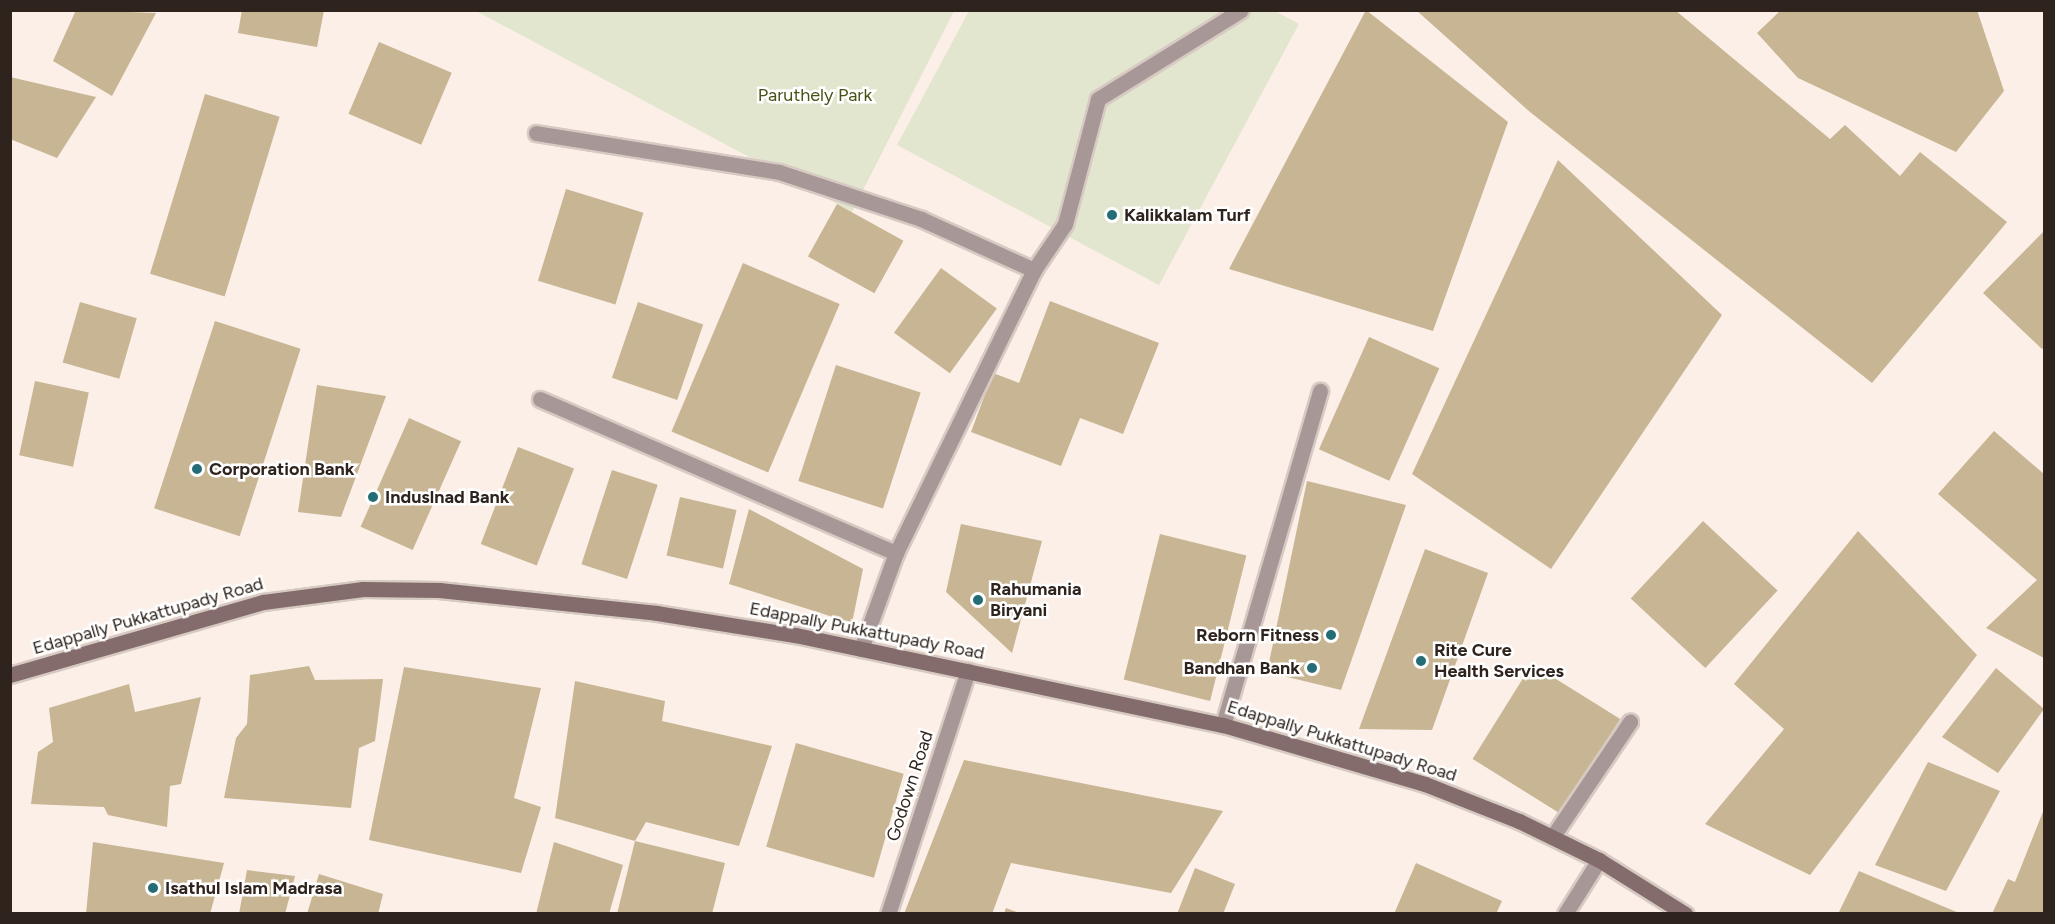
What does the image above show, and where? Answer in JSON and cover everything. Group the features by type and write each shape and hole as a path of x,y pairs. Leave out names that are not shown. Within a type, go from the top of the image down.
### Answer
{"main road":[{"name":"Edappally Pukkattupady Road","path":"10,675 263,602 363,589 451,591 657,613 861,649 1223,725 1425,784 1553,836 1599,860 1685,914"}],"street":[{"path":"861,649 896,553 1034,270 1065,224 1098,99 1241,10"},
{"path":"536,134 779,172 921,219 1034,270"},
{"path":"1223,725 1320,391"},
{"path":"540,399 896,553"},
{"name":"Godown Road","path":"888,914 968,671"},
{"path":"1553,836 1630,722"},
{"path":"1565,914 1599,860"}],"green space":[{"name":"Kalikkalam Turf","path":"1273,10 1299,24 1159,285 897,145 969,11"},
{"name":"Paruthely Park","path":"476,11 954,11 852,212"}],"building":[{"path":"76,10 156,13 112,96 53,61"},
{"path":"242,10 324,10 317,47 238,33"},
{"path":"1366,10 1508,122 1433,331 1229,269"},
{"path":"1416,10 1675,10 1830,139 1845,125 1900,176 1920,152 2007,222 1872,383 1530,112"},
{"path":"1781,10 1977,10 2004,91 1956,152 1798,78 1757,33"},
{"path":"379,42 452,73 421,145 349,114"},
{"path":"10,77 96,97 57,158 10,139"},
{"path":"205,94 280,117 225,297 150,274"},
{"path":"1558,160 1722,315 1551,569 1412,474"},
{"path":"566,189 643,213 615,304 538,281"},
{"path":"837,204 903,241 874,293 808,256"},
{"path":"2044,231 2044,347 2042,349 1983,293"},
{"path":"743,263 840,304 768,472 671,431"},
{"path":"941,268 997,309 950,373 894,333"},
{"path":"1050,301 1159,343 1123,434 1080,418 1061,466 971,432 993,373 1019,383"},
{"path":"80,302 137,318 119,379 63,363"},
{"path":"638,302 703,324 677,400 612,378"},
{"path":"215,321 301,349 240,536 154,508"},
{"path":"1369,337 1439,368 1389,481 1319,449"},
{"path":"836,365 921,393 883,509 798,481"},
{"path":"35,381 89,392 73,467 19,455"},
{"path":"317,385 386,396 341,517 298,512"},
{"path":"409,418 461,441 413,550 361,527"},
{"path":"1994,431 2044,474 2044,658 1986,628 2037,580 1938,494"},
{"path":"518,447 574,469 537,566 481,544"},
{"path":"612,470 658,485 627,579 581,564"},
{"path":"1307,481 1406,505 1341,690 1267,672"},
{"path":"680,497 737,510 723,569 667,555"},
{"path":"749,509 863,569 852,623 729,584"},
{"path":"1703,521 1778,591 1705,668 1631,599"},
{"path":"961,524 1042,541 1012,653 946,592"},
{"path":"1858,531 1977,655 1810,875 1705,824 1784,729 1734,684"},
{"path":"1160,534 1246,556 1210,701 1124,680"},
{"path":"1425,549 1488,573 1432,730 1359,729"},
{"path":"1532,664 1620,719 1561,814 1473,759"},
{"path":"309,666 315,680 383,679 375,741 359,748 351,808 224,798 236,738 247,724 250,675"},
{"path":"404,667 541,688 514,798 541,807 521,873 369,840"},
{"path":"1996,668 2044,709 1998,773 1942,737"},
{"path":"575,681 665,701 662,721 772,746 739,846 646,822 635,841 555,818"},
{"path":"129,684 135,712 201,697 181,784 170,786 167,827 108,815 104,807 31,804 38,752 53,742 49,708"},
{"path":"796,743 904,774 874,878 766,847"},
{"path":"964,760 1223,811 1171,893 1011,863 992,914 904,914"},
{"path":"1928,762 2000,791 1946,891 1875,865"},
{"path":"2044,809 2044,914 1992,914 2008,879 2015,882"},
{"path":"635,841 725,863 712,914 617,914"},
{"name":"Isathul Islam Madrasa","path":"93,842 224,863 210,914 86,914"},
{"path":"554,842 623,865 609,914 536,914"},
{"path":"1416,863 1502,901 1496,914 1394,914"},
{"path":"1195,868 1235,884 1223,914 1177,914"},
{"path":"247,870 295,876 285,914 239,914"},
{"path":"1859,871 1959,913 1959,914 1838,914"},
{"path":"319,874 383,894 378,914 307,914"},
{"path":"1006,908 1019,913 1019,914 1004,914"}],"place":[{"name":"Kalikkalam Turf","path":"1112,215"},
{"name":"Corporation Bank","path":"197,469"},
{"name":"Induslnad Bank","path":"373,497"},
{"name":"Rahumania Biryani","path":"978,600"},
{"name":"Reborn Fitness","path":"1331,635"},
{"name":"Rite Cure Health Services","path":"1421,661"},
{"name":"Bandhan Bank","path":"1312,668"},
{"name":"Isathul Islam Madrasa","path":"153,888"}]}
